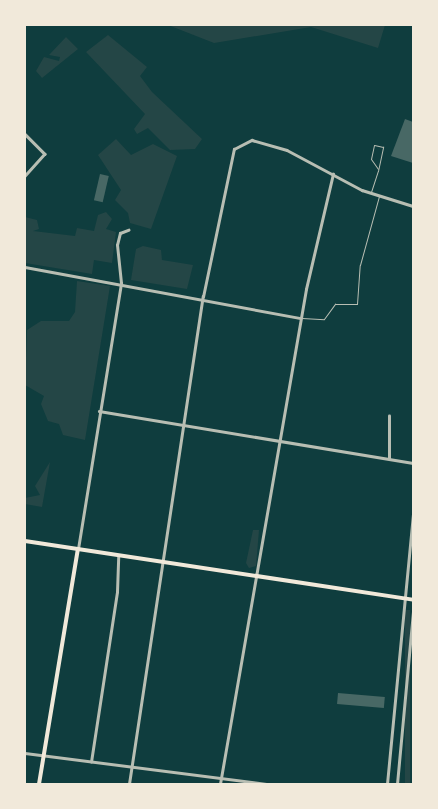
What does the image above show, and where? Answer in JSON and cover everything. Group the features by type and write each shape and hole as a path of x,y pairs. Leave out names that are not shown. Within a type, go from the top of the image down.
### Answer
{"main road":[{"path":"25,541 413,600"},
{"path":"39,784 78,549"}],"street":[{"path":"25,134 45,154 25,176"},
{"path":"129,784 203,297 234,149 252,140 307,158 332,174 371,193 413,206"},
{"path":"220,784 258,576 300,318 332,174"},
{"path":"78,549 121,283 117,245 120,233 128,230"},
{"path":"25,267 203,297 300,318"},
{"path":"99,411 413,463"},
{"path":"388,458 389,416"},
{"path":"387,784 413,514"},
{"path":"91,762 117,592 118,554"},
{"path":"397,784 413,612"},
{"path":"25,753 266,784"}],"lane":[{"path":"371,193 378,169 383,147 374,146 372,159 378,169"},
{"path":"300,318 324,319 335,304 357,304 360,265 379,195"}],"shaded area":[{"path":"168,25 385,25 378,48 311,27 214,43"},
{"path":"108,35 147,67 140,76 152,92 202,139 195,149 170,150 148,128 137,134 134,129 145,114 86,52"},
{"path":"66,37 78,49 42,78 36,71 44,57 59,61 60,57 49,55"},
{"path":"116,139 131,155 153,144 177,156 151,229 130,223 128,213 115,200 121,190 98,155"},
{"path":"106,212 112,219 106,229 116,232 112,263 94,260 92,274 25,263 25,217 37,220 39,229 33,231 75,236 77,228 94,231 98,215"},
{"path":"143,246 161,250 162,260 193,265 187,289 131,280 136,249"},
{"path":"77,281 110,286 85,440 63,435 59,424 48,421 41,404 44,396 25,385 27,330 41,321 69,321 75,312"},
{"path":"50,462 42,507 25,504 25,498 40,495 35,486"},
{"path":"253,530 259,530 256,566 249,568 246,563"},
{"path":"405,610 410,610 410,784 405,784"}],"building":[{"path":"405,119 413,122 413,163 391,156"},
{"path":"100,174 109,176 103,202 94,200"},
{"path":"338,693 385,697 384,708 337,704"}]}
